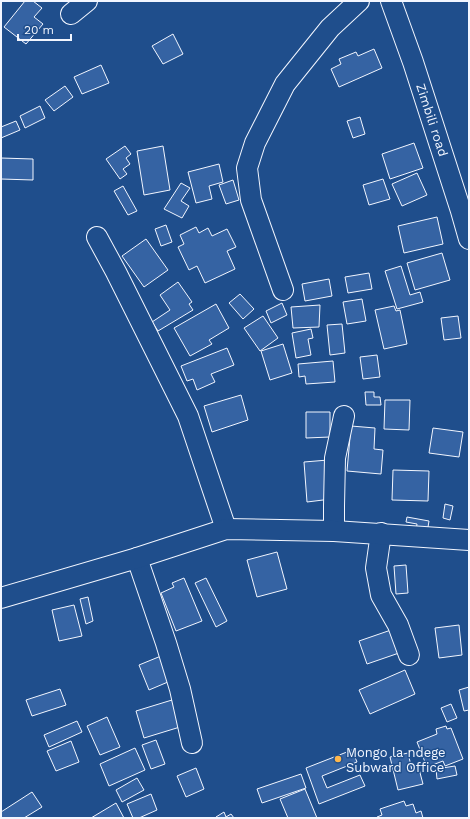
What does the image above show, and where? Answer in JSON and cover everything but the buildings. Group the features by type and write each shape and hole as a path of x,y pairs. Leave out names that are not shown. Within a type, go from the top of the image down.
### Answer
{"street":[{"path":"71,14 87,1"},
{"path":"282,290 251,200 247,168 255,143 285,84 330,28 359,1"},
{"name":"Zimbili road","path":"391,1 413,62 469,239"},
{"path":"97,237 188,416 226,530"},
{"path":"334,531 335,458 344,416"},
{"path":"1,598 226,530 334,531 469,540"},
{"path":"381,533 376,568 381,595 398,625 409,655"},
{"path":"137,558 180,690 192,743"}],"place":[{"name":"Mongo la ndege Subward Office","path":"338,759"}]}
